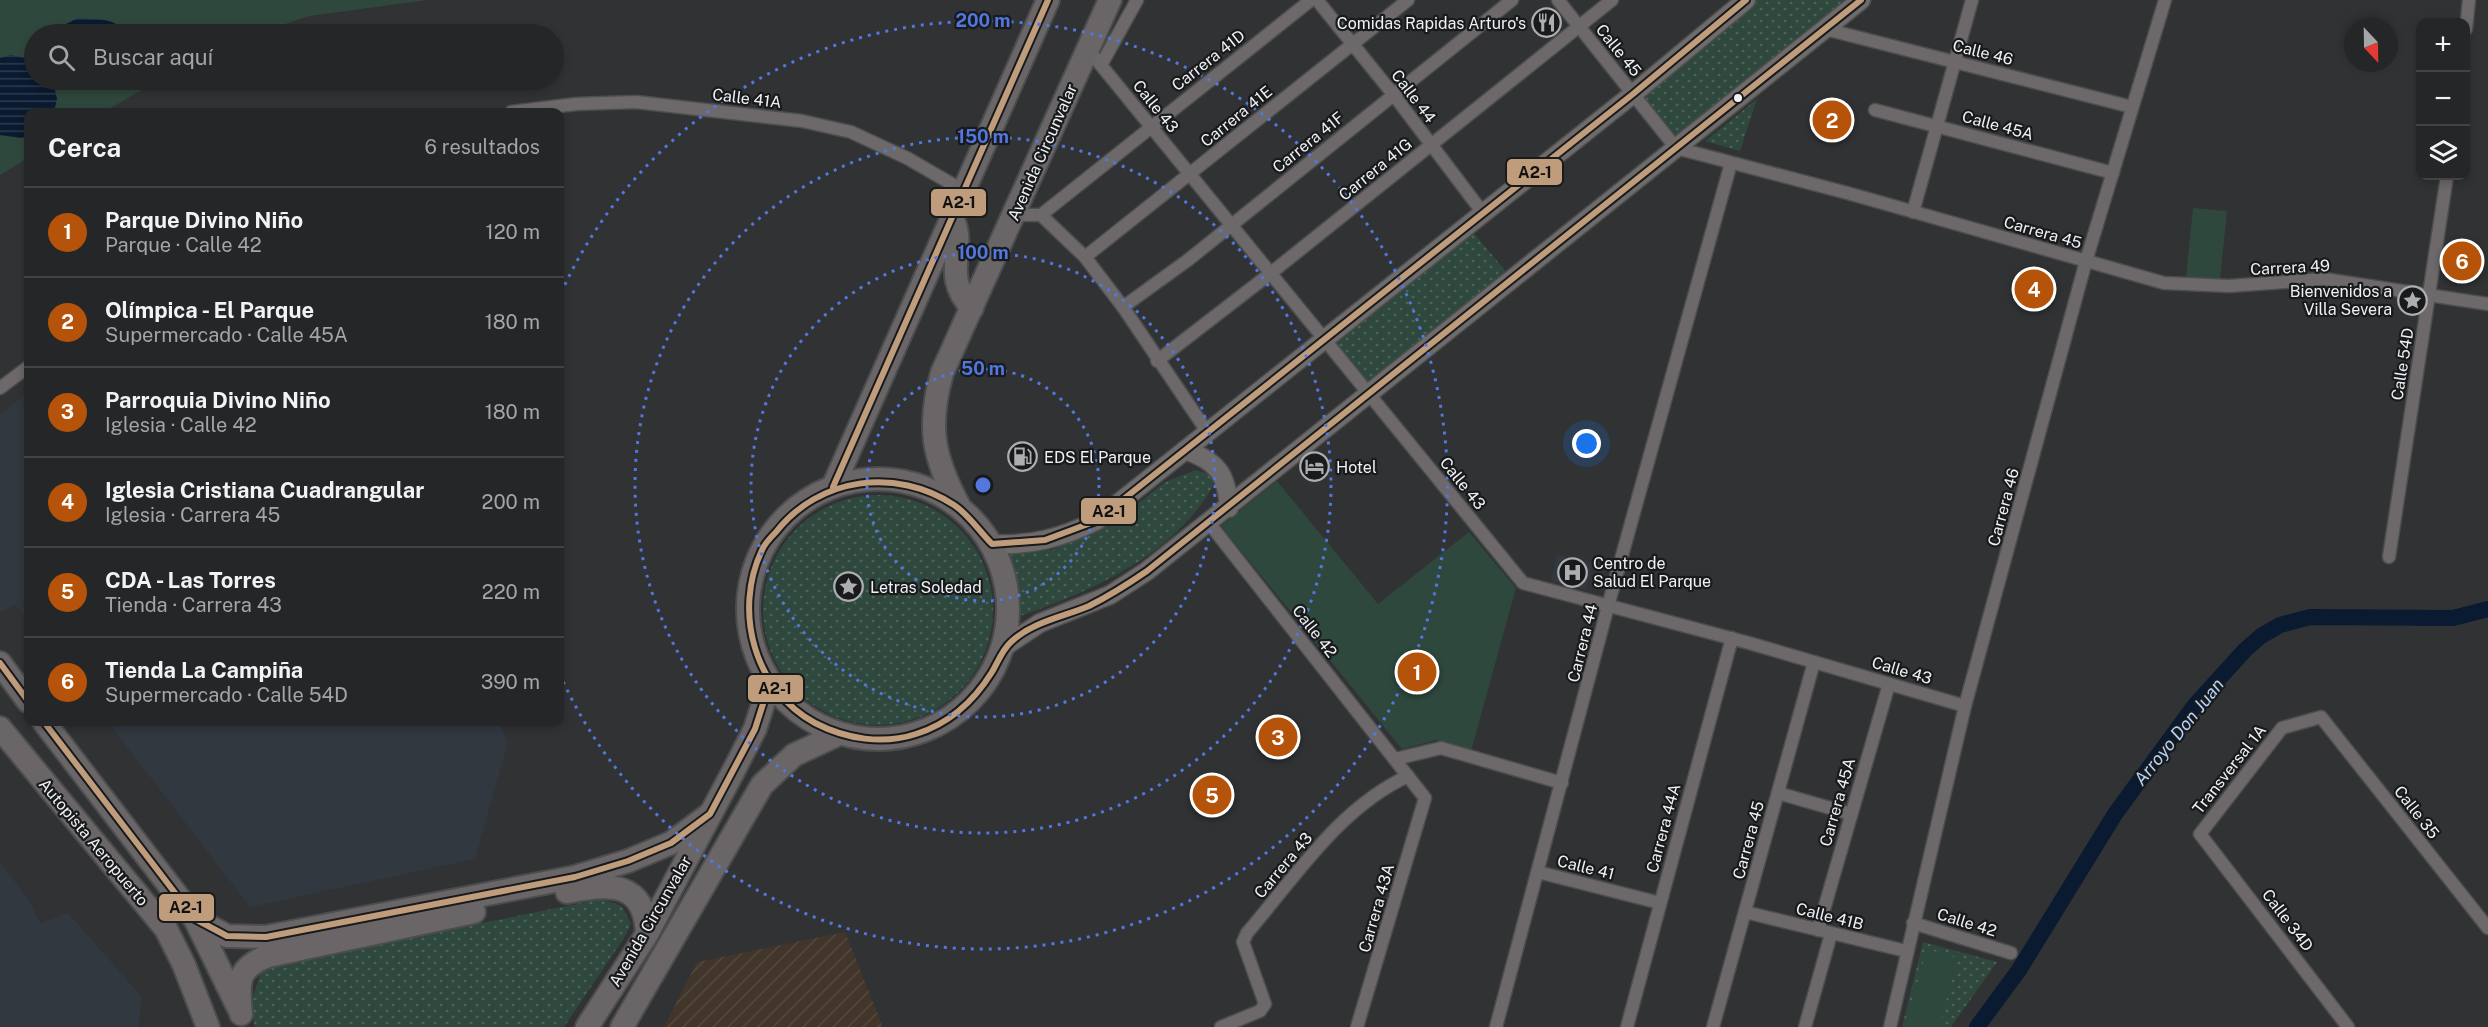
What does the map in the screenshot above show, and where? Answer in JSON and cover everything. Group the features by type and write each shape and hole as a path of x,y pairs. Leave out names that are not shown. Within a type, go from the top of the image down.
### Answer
{"highway":[{"path":"833,487 1048,0"},
{"name":"Avenida Circunvalar","path":"960,507 944,477 936,453 932,428 934,402 942,373 1015,215 1094,56 1110,0"},
{"path":"952,217 957,236 955,271 957,288 972,308"},
{"path":"886,479 912,483 938,492 960,507 992,544 1003,568 1008,594 1009,621 1004,647 979,692 961,710 939,724 915,734 890,739 864,739 839,734 800,714 770,682 756,656 749,628 748,598 753,570 766,543 784,519 807,500 833,487 859,480 886,479"},
{"path":"0,663 24,696"},
{"name":"Avenida Circunvalar","path":"587,1027 647,934 755,729 770,682"},
{"name":"Autopista Aeropuerto","path":"47,726 195,919 243,1020"},
{"name":"Autopista Aeropuerto","path":"0,728 166,929 184,965 208,1027"},
{"name":"Avenida Circunvalar","path":"622,1027 762,785 794,755 839,734"},
{"path":"195,919 227,936 266,937 575,877 627,861 671,843 710,814"},
{"path":"243,1020 238,987 243,971 252,962 268,956 596,886 616,888 636,898 646,912 647,934"}],"street":[{"path":"1094,56 1137,0"},
{"name":"Carrera 41D","path":"1041,215 1311,0"},
{"name":"Calle 44","path":"1317,0 1393,94 1482,213"},
{"name":"Carrera 41E","path":"1084,257 1408,0"},
{"name":"Carrera 41F","path":"1123,307 1232,225 1512,0"},
{"name":"Calle 45","path":"1558,0 1676,148"},
{"name":"Carrera 41G","path":"1157,361 1271,273 1612,0"},
{"path":"992,544 1019,545 1048,541 1068,535 1096,521 1633,94 1746,0"},
{"path":"1004,647 1040,623 1110,595 1147,572 1861,0"},
{"path":"1913,212 1972,0"},
{"name":"Carrera 46","path":"1890,1027 1965,706 2086,261 2165,0"},
{"path":"2467,18 2469,0"},
{"name":"Calle 46","path":"1825,29 2132,107"},
{"name":"Calle 43","path":"1094,56 1523,583 1732,638 1965,706"},
{"name":"Calle 41A","path":"544,108 576,104 636,102 802,121 851,132 907,158 964,191"},
{"name":"Calle 45A","path":"1875,110 2113,173"},
{"name":"Carrera 45","path":"1676,148 2164,283"},
{"name":"Carrera 44","path":"1496,1027 1608,606 1731,163"},
{"name":"Calle 54D","path":"2389,557 2446,180"},
{"path":"1015,215 1041,215 1084,257 1123,307 1157,361 1208,433"},
{"name":"Carrera 49","path":"2164,283 2229,286 2324,279 2488,304"},
{"path":"0,388 24,370"},
{"path":"1185,450 1204,456 1219,470 1228,488 1229,508"},
{"name":"Calle 42","path":"1209,524 1425,798"},
{"name":"Carrera 44A","path":"1627,1027 1732,638"},
{"name":"Carrera 45","path":"1713,1027 1814,662"},
{"name":"Carrera 45A","path":"1818,930 1889,684"},
{"name":"Transversal 1A","path":"2200,834 2282,728 2321,717"},
{"name":"Calle 35","path":"2321,717 2488,928"},
{"path":"1395,759 1441,748 1562,783"},
{"name":"Carrera 43","path":"1221,1027 1260,1011 1265,1004 1243,942 1247,933 1347,815 1386,787 1408,776"},
{"path":"1778,793 1851,814"},
{"name":"Carrera 43A","path":"1357,1027 1425,798"},
{"name":"Calle 34D","path":"2200,834 2348,1027"},
{"name":"Calle 41","path":"1538,872 1660,903"},
{"name":"Calle 41B","path":"1745,912 1906,951"},
{"name":"Calle 42","path":"1913,923 2011,953"},
{"path":"1805,1027 1831,934"}],"shaded area":[{"path":"24,396 24,616 15,604 0,613 0,414"},
{"name":"Centro de Salud El Parque","path":"1557,555 1592,563 1586,590 1551,581"},
{"path":"111,726 501,726 508,742 475,859 250,907"},
{"path":"0,862 28,899 40,923 68,913 142,997 138,1027 0,1027"},
{"path":"845,932 883,1027 664,1027 697,962"}],"green space":[{"path":"0,0 428,0 309,16 285,24 24,24 24,90 142,90 111,108 24,108 24,160 0,175"},
{"path":"1749,0 1855,0 1676,148 1633,94"},
{"path":"1757,99 1740,151 1705,141"},
{"path":"2193,208 2227,211 2220,280 2186,277"},
{"path":"1467,225 1512,279 1369,393 1324,338"},
{"path":"1196,470 1211,475 1214,480 1212,488 1195,512 1153,552 1128,568 1075,595 1020,616 1019,585 1010,553 1052,550 1091,534 1129,511 1165,482"},
{"path":"1277,481 1378,604 1469,532 1516,588 1470,755 1436,740 1402,749 1221,526"},
{"path":"878,495 922,504 951,521 967,537 988,577 993,610 984,654 967,683 951,699 911,720 878,725 834,716 805,699 789,683 768,643 763,610 772,566 789,537 805,521 845,500"},
{"path":"601,899 622,906 631,924 564,1027 255,1027 250,1006 261,972 280,964"},
{"path":"1923,942 1997,962 1951,1027 1902,1027"},
{"path":"1927,949 1958,958 1939,1027 1905,1027"}],"water":[{"path":"78,18 97,19 116,24 66,24"},
{"path":"11,55 24,58 24,90 55,90 57,99 55,108 24,108 24,137 21,138 0,135 0,58"}],"waterway":[{"name":"Arroyo Don Juan","path":"1977,1027 2019,970 2115,814 2195,705 2245,650 2261,636 2280,625 2310,617 2453,618 2488,609"}],"transit line":[{"name":"A2-1","path":"833,487 1048,0"},
{"name":"A2-1","path":"1746,0 1633,94 1096,521 1045,540 992,544 954,505 931,493 908,485 884,482 836,489 814,499 794,513 763,547 753,574 749,598 750,623 755,647 764,670 777,691 794,709 815,723 839,733 865,739 891,739 916,734 949,718 977,693 1005,649 1019,635 1028,629 1089,606 1147,571 1861,0"},
{"name":"A2-1","path":"0,663 24,696"},
{"name":"A2-1","path":"47,726 195,919 227,936 266,937 575,877 628,861 671,843 710,814 755,729 770,682"}],"place":[{"name":"Comidas Rapidas Arturo's","path":"1547,23"},
{"name":"Olímpica - El Parque","path":"1832,120"},
{"name":"Tienda La Campiña","path":"2462,261"},
{"name":"Iglesia Cristiana Cuadrangular","path":"2034,289"},
{"name":"Bienvenidos a Villa Severa","path":"2413,300"},
{"name":"EDS El Parque","path":"1023,457"},
{"name":"Hotel","path":"1315,467"},
{"name":"Centro de Salud El Parque","path":"1572,572"},
{"name":"Letras Soledad","path":"849,587"},
{"name":"Parque Divino Niño","path":"1417,672"},
{"name":"Parroquia Divino Niño","path":"1278,737"},
{"name":"CDA - Las Torres","path":"1212,795"}]}
